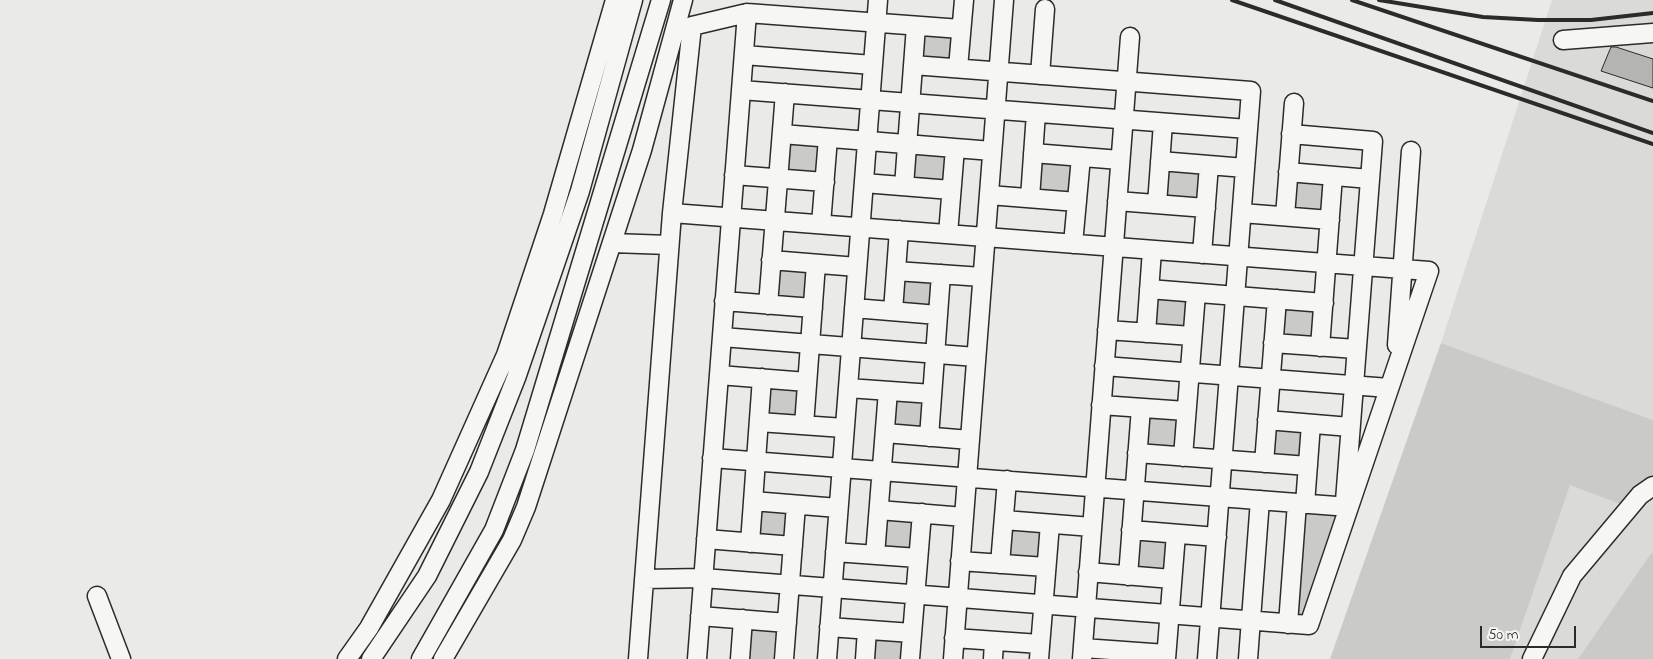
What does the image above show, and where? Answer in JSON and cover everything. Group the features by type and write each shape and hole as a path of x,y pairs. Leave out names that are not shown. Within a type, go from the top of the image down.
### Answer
{"street":[{"path":"347,659 369,628 442,500 506,355 553,214 615,0"},
{"path":"371,659 427,576 479,472 516,378 580,191 633,0"},
{"path":"421,659 494,530 525,450 661,0"},
{"path":"443,659 512,540 526,507 642,150 683,0"},
{"path":"826,659 878,0"},
{"path":"958,68 964,0"},
{"path":"953,659 1004,0"},
{"path":"1040,75 1045,9"},
{"path":"697,659 747,13"},
{"path":"638,659 672,213 692,26 747,13 961,29"},
{"path":"904,186 916,26"},
{"path":"1563,40 1653,33"},
{"path":"1130,37 1082,653 1166,657 1176,534"},
{"path":"744,55 873,65"},
{"path":"913,65 1251,91 1207,659"},
{"path":"741,90 1248,129"},
{"path":"768,305 785,94"},
{"path":"1285,216 1294,103"},
{"path":"1030,198 1036,113"},
{"path":"1157,204 1163,123"},
{"path":"782,134 992,151"},
{"path":"1291,134 1372,140 1350,427 1347,507"},
{"path":"821,224 828,138"},
{"path":"948,234 955,148"},
{"path":"1395,371 1411,151"},
{"path":"1033,153 1120,160"},
{"path":"1073,244 1080,156"},
{"path":"1160,161 1245,168"},
{"path":"1202,254 1210,165"},
{"path":"1288,172 1370,179"},
{"path":"734,175 825,182"},
{"path":"1320,347 1334,176"},
{"path":"864,183 951,190"},
{"path":"989,195 1077,202"},
{"path":"1117,201 1206,208"},
{"path":"644,579 703,578 1309,626 1347,507 1429,271 672,213"},
{"path":"1242,213 1330,220"},
{"path":"893,311 899,230"},
{"path":"612,243 670,245"},
{"path":"1146,332 1152,250"},
{"path":"771,260 857,267"},
{"path":"804,425 816,264"},
{"path":"896,271 982,277"},
{"path":"929,437 941,274"},
{"path":"1149,290 1324,303"},
{"path":"1183,457 1196,293"},
{"path":"1264,463 1277,299"},
{"path":"724,301 813,308"},
{"path":"854,308 938,315"},
{"path":"1107,330 1192,336"},
{"path":"722,338 976,357"},
{"path":"1273,343 1356,349"},
{"path":"1104,366 1389,388"},
{"path":"719,375 807,382"},
{"path":"750,543 762,378"},
{"path":"848,388 932,394"},
{"path":"875,555 888,391"},
{"path":"1102,405 1186,411"},
{"path":"1128,576 1141,408"},
{"path":"1267,420 1350,427"},
{"path":"759,422 844,428"},
{"path":"1288,624 1301,503 1308,466 1311,424"},
{"path":"885,433 970,440"},
{"path":"1137,453 1308,466"},
{"path":"712,458 1347,507"},
{"path":"1000,564 1007,480"},
{"path":"1532,659 1572,576 1640,495 1653,486"},
{"path":"1248,659 1260,500"},
{"path":"753,501 838,508"},
{"path":"784,659 796,505"},
{"path":"879,510 964,517"},
{"path":"910,659 922,513"},
{"path":"1004,520 1092,527"},
{"path":"954,638 994,641 1040,652 1050,524"},
{"path":"1131,530 1217,537"},
{"path":"706,539 793,546"},
{"path":"835,552 918,558"},
{"path":"960,561 1046,568"},
{"path":"1088,572 1172,579"},
{"path":"97,596 121,659"},
{"path":"700,616 787,623"},
{"path":"740,659 743,619"},
{"path":"829,627 912,633"},
{"path":"865,659 867,630"},
{"path":"993,659 994,641"}],"shaded area":[{"path":"1552,0 1653,0 1653,420 1441,343"},
{"path":"922,27 958,30 955,65 919,62"},
{"path":"788,140 824,143 821,178 785,175"},
{"path":"913,146 949,149 946,184 910,181"},
{"path":"1038,157 1074,160 1071,195 1035,192"},
{"path":"1164,166 1205,168 1202,203 1161,200"},
{"path":"1289,178 1330,180 1328,215 1287,212"},
{"path":"775,266 811,268 808,303 772,300"},
{"path":"900,274 936,277 934,312 898,309"},
{"path":"1151,295 1192,298 1189,333 1148,330"},
{"path":"1278,304 1319,306 1317,341 1276,338"},
{"path":"1441,343 1653,420 1653,483 1623,505 1570,485 1510,659 1330,659"},
{"path":"767,382 803,385 800,420 764,417"},
{"path":"892,395 928,398 925,433 889,430"},
{"path":"1142,414 1183,416 1181,451 1140,448"},
{"path":"1268,425 1309,428 1307,462 1266,460"},
{"path":"1653,483 1653,552 1578,659 1510,659 1570,484 1623,505"},
{"path":"757,506 793,508 790,543 754,541"},
{"path":"1302,511 1344,514 1306,620 1292,620"},
{"path":"881,515 917,518 914,553 878,550"},
{"path":"1009,526 1045,529 1042,564 1006,561"},
{"path":"1135,537 1171,539 1168,574 1132,571"},
{"path":"1653,552 1653,659 1578,659 1650,555"},
{"path":"748,627 784,630 782,659 745,659"},
{"path":"870,637 906,640 904,659 868,659"}],"building":[{"path":"1611,47 1653,59 1653,88 1601,71"}],"railway":[{"path":"1232,0 1653,144"},
{"path":"1275,0 1653,133"},
{"path":"1352,0 1653,101"},
{"path":"1379,0 1483,17 1538,20 1591,20 1653,13"}]}
